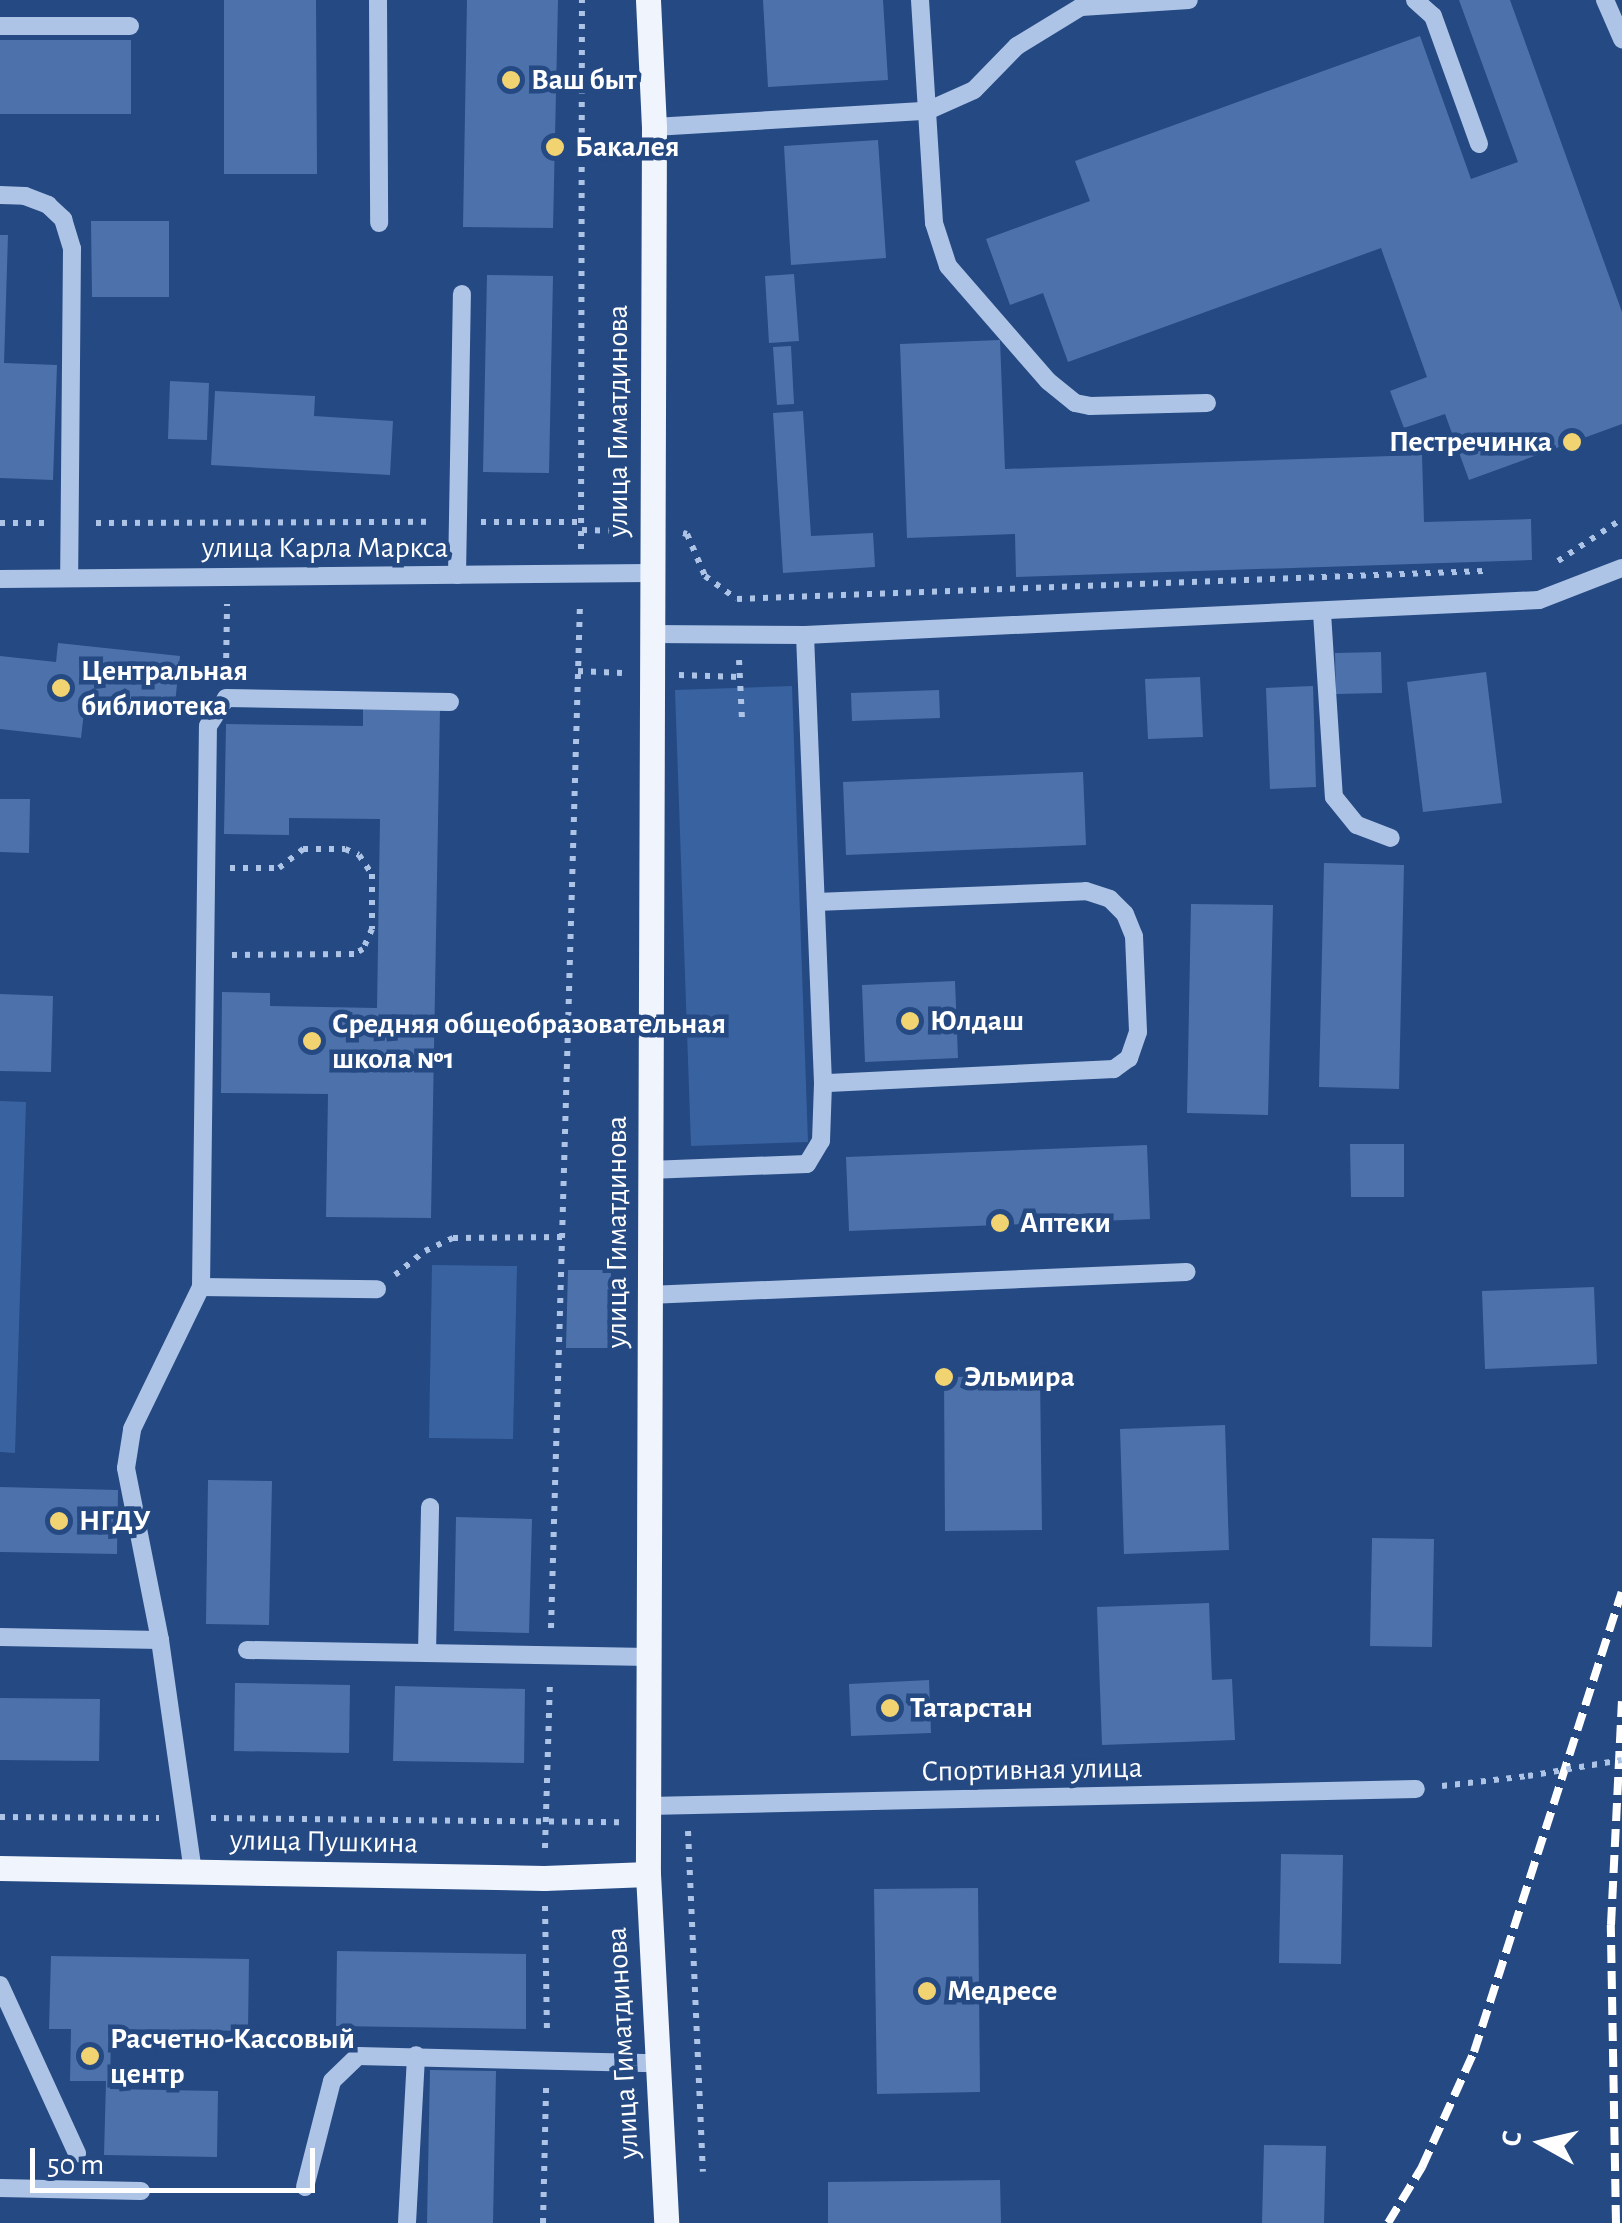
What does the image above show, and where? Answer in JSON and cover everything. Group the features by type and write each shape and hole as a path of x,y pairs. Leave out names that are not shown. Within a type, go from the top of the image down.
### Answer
{"main road":[{"name":"улица Гиматдинова","path":"648,0 654,127 648,1874 654,2063 666,2223"},
{"name":"улица Пушкина","path":"0,1868 544,1878 648,1874"}],"street":[{"path":"378,0 379,223"},
{"path":"920,0 938,246 948,266 1061,395 1090,406 1208,403"},
{"path":"654,127 927,111 974,90 1018,46 1081,7 1189,0"},
{"path":"1415,0 1433,16 1480,144"},
{"path":"1605,0 1622,39"},
{"path":"0,26 130,26"},
{"path":"0,196 25,196 48,205 63,220 72,249 69,578"},
{"path":"457,575 462,294"},
{"path":"651,634 805,635 1322,614 1538,600 1622,568"},
{"name":"улица Карла Маркса","path":"0,579 650,573"},
{"path":"1322,614 1334,797 1357,825 1392,838"},
{"path":"649,1170 807,1164 817,1151 824,1124 805,635"},
{"path":"193,1872 160,1640 126,1468 126,1449 201,1287 208,726 226,698 450,702"},
{"path":"816,902 1086,891 1118,907 1134,936 1138,1032 1129,1058 1114,1069 823,1083"},
{"path":"649,1295 1187,1272"},
{"path":"201,1287 378,1288"},
{"path":"427,1653 430,1507"},
{"path":"0,1637 160,1640"},
{"path":"247,1650 649,1656"},
{"name":"Спортивная улица","path":"648,1806 1416,1788"},
{"path":"0,1985 76,2153"},
{"path":"305,2188 338,2072 358,2056 416,2054 547,2063 654,2063"},
{"path":"407,2223 416,2054"},
{"path":"0,2188 142,2190"}],"path":[{"path":"543,2223 547,2063 544,1878 582,522 582,0"},
{"path":"1548,569 1622,520"},
{"path":"0,523 582,522"},
{"path":"721,590 737,599 1488,571"},
{"path":"226,698 228,576"},
{"path":"205,955 342,956 362,949 372,928 372,874 359,855 346,848 303,849 279,868 206,868"},
{"path":"378,1288 425,1251 453,1238 562,1237"},
{"path":"1416,1788 1528,1776 1622,1760"}],"shaded area":[{"path":"792,686 808,1142 691,1146 675,690"},
{"path":"0,1101 26,1102 15,1453 0,1452"},
{"path":"432,1265 517,1266 513,1439 429,1438"}],"building":[{"path":"224,0 316,0 317,174 224,174"},
{"path":"467,0 558,0 553,228 463,227"},
{"path":"763,0 883,0 888,80 768,87"},
{"path":"1459,0 1510,0 1622,312 1622,424 1469,480 1445,414 1404,428 1390,391 1427,377 1381,248 1068,362 1043,293 1010,305 986,239 1090,201 1075,161 1420,36 1471,179 1518,162"},
{"path":"0,40 131,40 131,114 0,114"},
{"path":"878,140 886,258 791,265 784,146"},
{"path":"91,221 169,221 169,297 92,297"},
{"path":"0,235 8,235 4,363 57,365 53,480 0,478"},
{"path":"794,274 799,341 769,343 765,276"},
{"path":"487,275 553,276 549,473 483,472"},
{"path":"1000,340 1005,469 1422,455 1424,522 1531,519 1532,560 1016,577 1015,534 907,538 900,344"},
{"path":"791,346 794,404 777,405 773,347"},
{"path":"170,381 209,383 207,440 168,439"},
{"path":"215,391 315,396 314,416 393,421 390,475 211,465"},
{"path":"803,411 811,536 873,533 875,567 783,573 773,413"},
{"path":"58,643 180,656 174,713 85,703 81,738 0,729 0,656 56,662"},
{"path":"1381,652 1382,693 1336,694 1335,653"},
{"path":"1486,672 1502,803 1423,812 1407,682"},
{"path":"1200,677 1203,737 1148,739 1145,679"},
{"path":"1313,686 1316,787 1270,789 1266,688"},
{"path":"939,690 940,718 852,721 851,693"},
{"path":"363,708 440,709 431,1218 326,1217 328,1094 221,1093 222,992 270,993 270,1006 377,1008 380,819 289,818 289,835 224,834 226,724 363,726"},
{"path":"1083,772 1086,845 846,855 843,782"},
{"path":"0,799 30,799 29,853 0,852"},
{"path":"1324,863 1404,865 1399,1089 1319,1087"},
{"path":"1191,904 1273,905 1268,1115 1187,1113"},
{"path":"955,981 958,1058 865,1062 862,985"},
{"path":"0,994 53,996 51,1072 0,1071"},
{"path":"1350,1144 1404,1144 1404,1197 1351,1197"},
{"path":"1147,1145 1150,1219 849,1231 846,1157"},
{"path":"568,1270 611,1270 610,1348 566,1348"},
{"path":"1594,1287 1597,1364 1485,1369 1482,1291"},
{"path":"1040,1376 1042,1530 945,1531 944,1377"},
{"path":"1225,1425 1229,1550 1124,1554 1120,1429"},
{"path":"208,1480 272,1481 269,1625 206,1624"},
{"name":"НГДУ","path":"0,1487 118,1490 117,1554 0,1552"},
{"path":"456,1517 532,1519 529,1633 454,1631"},
{"path":"1372,1538 1434,1539 1432,1647 1370,1646"},
{"path":"1209,1603 1212,1680 1232,1679 1235,1740 1102,1745 1097,1607"},
{"path":"929,1680 931,1733 851,1736 849,1684"},
{"path":"235,1683 350,1685 349,1753 234,1751"},
{"path":"395,1686 525,1689 524,1763 393,1761"},
{"path":"0,1698 100,1699 99,1761 0,1760"},
{"path":"1281,1854 1343,1855 1341,1964 1279,1963"},
{"name":"Медресе","path":"978,1888 980,2092 877,2094 874,1889"},
{"path":"337,1951 526,1954 526,2029 336,2026"},
{"name":"Расчетно-Кассовый центр","path":"51,1956 249,1959 248,2031 111,2029 110,2089 218,2091 217,2157 104,2155 106,2081 70,2081 71,2029 49,2029"},
{"path":"430,2070 496,2071 493,2223 427,2223"},
{"path":"1264,2145 1326,2146 1324,2223 1262,2223"},
{"path":"1000,2180 1001,2223 828,2223 828,2182"}],"railway":[{"path":"1388,2223 1422,2167 1474,2052 1622,1592"},
{"path":"1616,2223 1611,1925 1622,1701"}],"place":[{"name":"Ваш быт","path":"511,80"},
{"name":"Бакалея","path":"555,147"},
{"name":"Пестречинка","path":"1572,442"},
{"name":"Центральная библиотека","path":"61,688"},
{"name":"Юлдаш","path":"910,1021"},
{"name":"Средняя общеобразовательная школа №1","path":"312,1041"},
{"name":"Аптеки","path":"1000,1223"},
{"name":"Эльмира","path":"944,1377"},
{"name":"НГДУ","path":"59,1521"},
{"name":"Татарстан","path":"890,1708"},
{"name":"Медресе","path":"927,1991"},
{"name":"Расчетно-Кассовый центр","path":"90,2056"}]}
